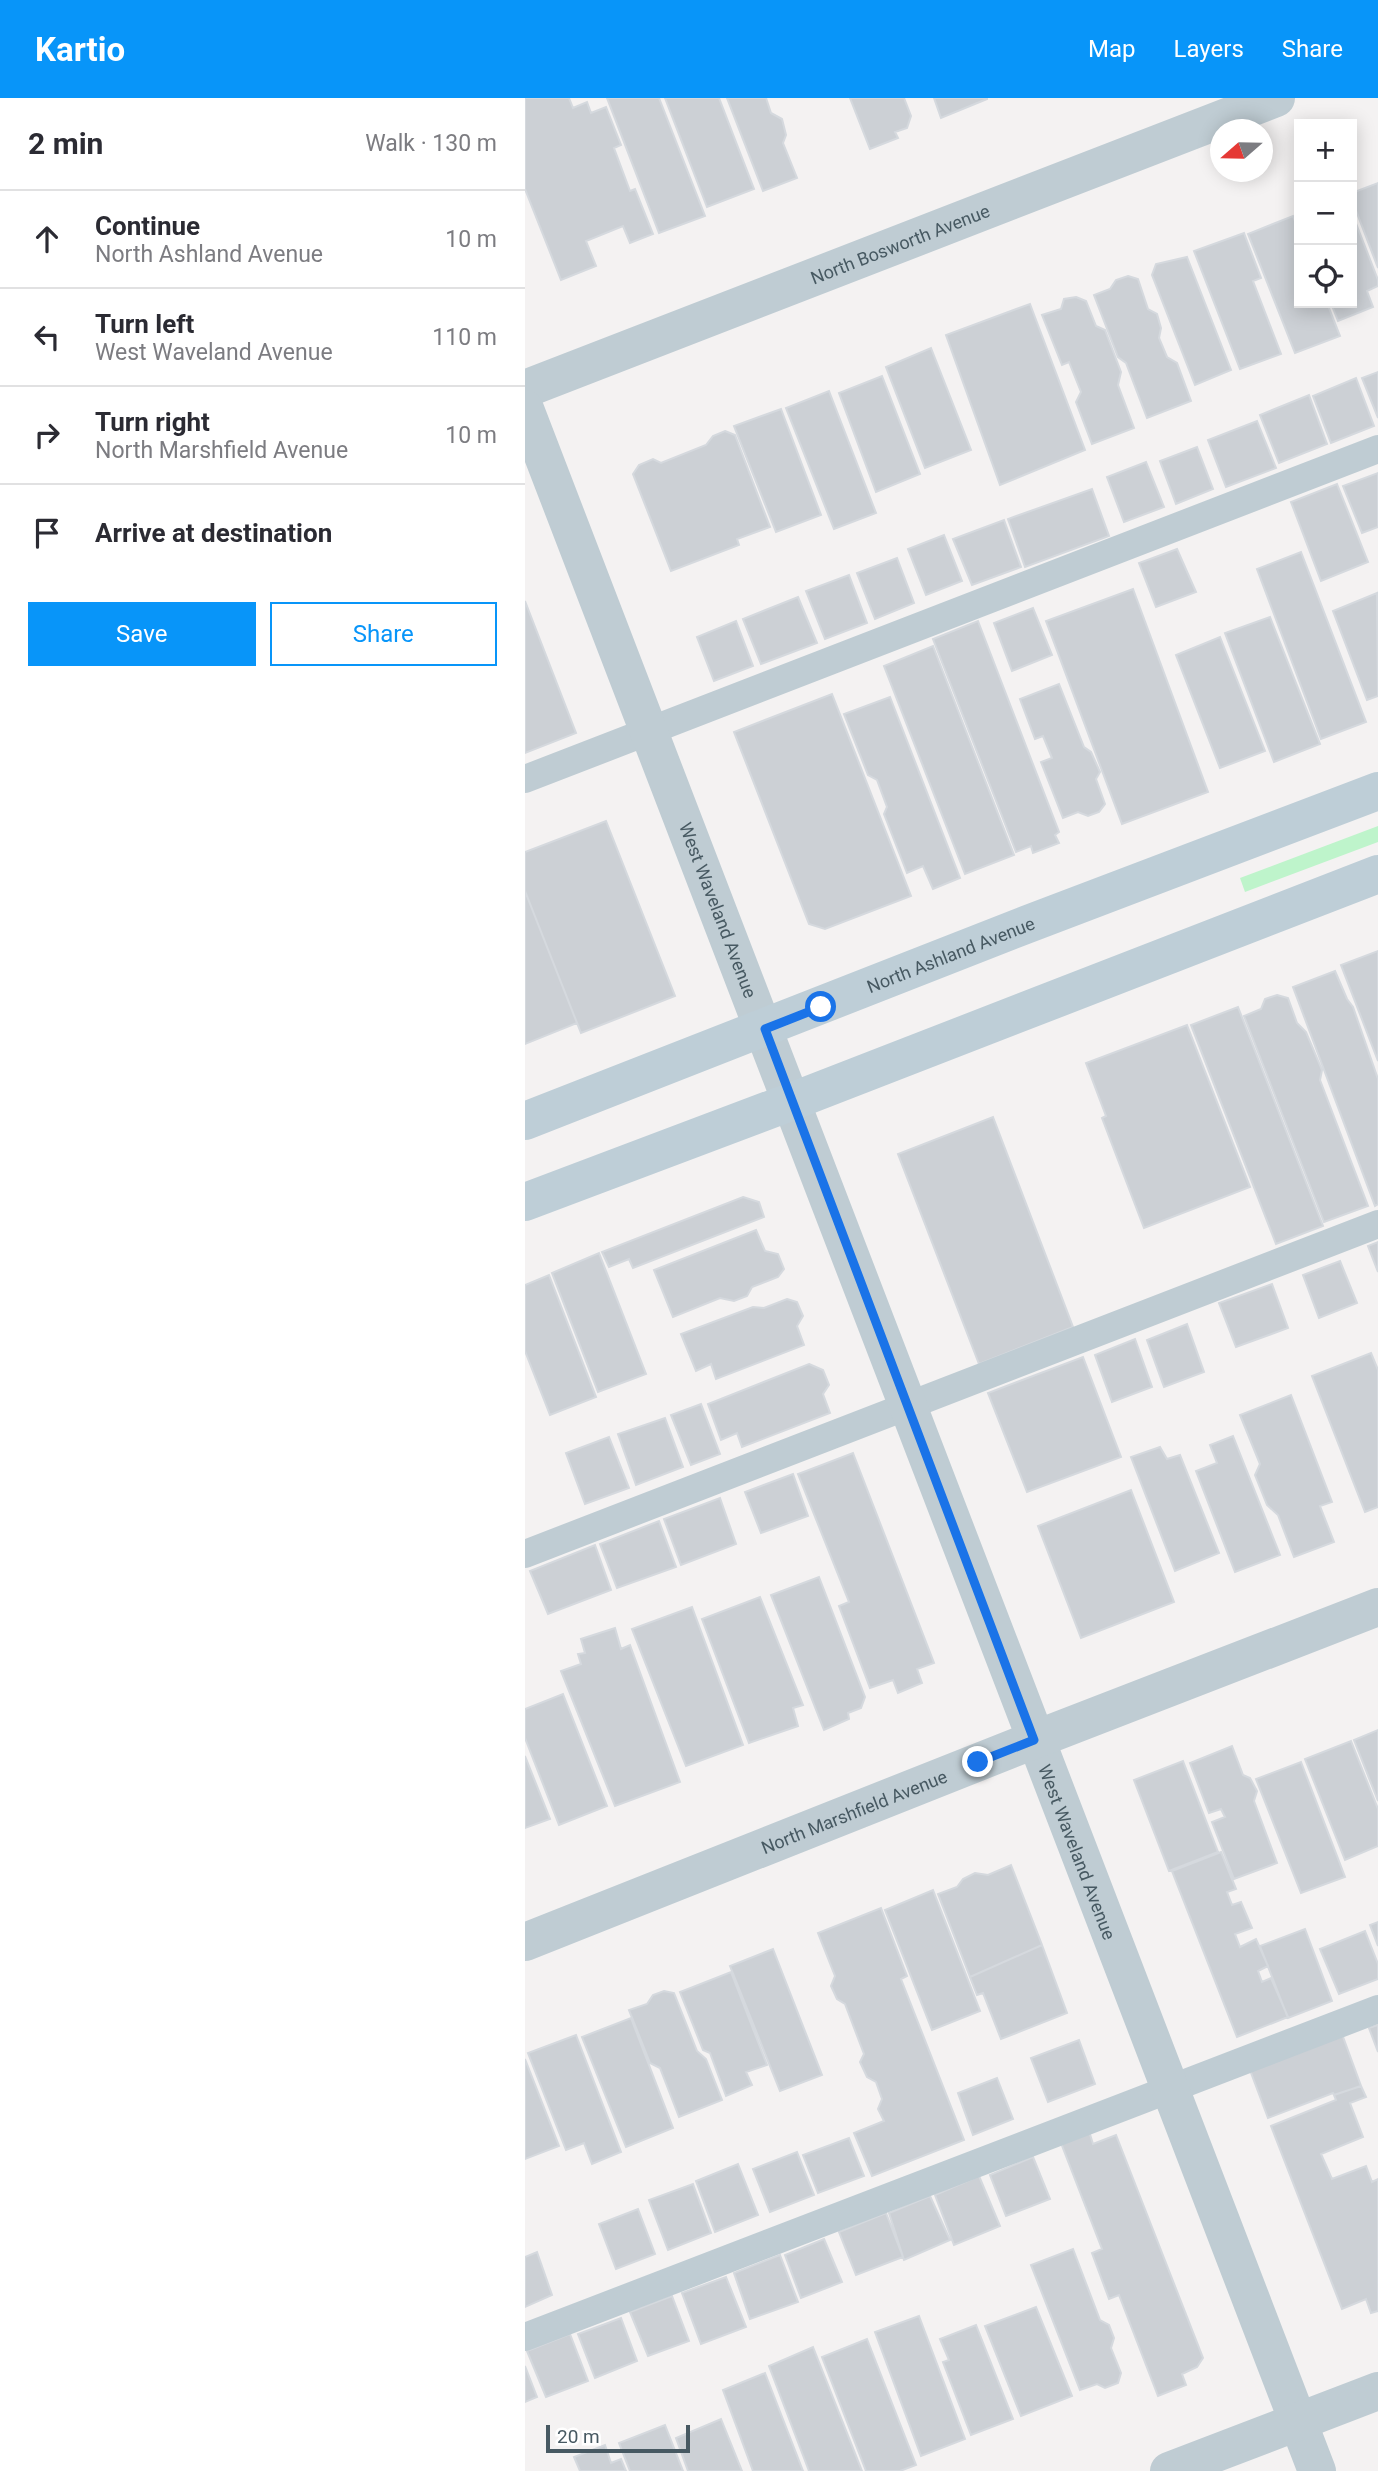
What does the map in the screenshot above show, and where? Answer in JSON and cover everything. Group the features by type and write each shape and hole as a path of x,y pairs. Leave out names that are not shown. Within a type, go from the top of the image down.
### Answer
{"main road":[{"name":"North Ashland Avenue","path":"525,1121 1041,919 1378,791"},
{"path":"525,1202 1378,874"}],"street":[{"name":"North Bosworth Avenue","path":"525,389 1276,98"},
{"name":"West Waveland Avenue","path":"525,409 1317,2471"},
{"name":"North Marshfield Avenue","path":"525,1942 1034,1740 1378,1608"},
{"path":"1169,2471 1378,2391"}],"lane":[{"path":"525,779 1378,449"},
{"path":"525,1555 1378,1224"},
{"path":"525,2337 1378,2009"}],"green space":[{"path":"1378,826 1378,842 1245,892 1240,878"}],"building":[{"path":"525,98 569,98 573,108 587,102 591,113 606,107 621,145 614,148 630,191 635,189 653,234 630,243 623,226 586,241 596,266 561,280 525,189"},
{"path":"607,98 659,98 705,216 659,233"},
{"path":"665,98 719,98 754,189 707,207"},
{"path":"727,98 766,98 771,113 782,119 786,135 783,143 797,178 763,191"},
{"path":"850,98 904,98 911,116 907,128 895,132 898,138 870,149"},
{"path":"934,98 987,98 987,99 941,118"},
{"path":"1378,183 1378,268 1357,213 1357,191"},
{"path":"1293,216 1294,308 1329,308 1340,336 1295,353 1248,234"},
{"path":"1357,226 1378,286 1367,291 1373,307 1338,321 1333,308 1357,308"},
{"path":"1244,233 1261,278 1253,281 1281,354 1240,369 1194,251"},
{"path":"1187,257 1231,370 1195,385 1152,275 1156,264"},
{"path":"1128,276 1138,279 1148,309 1157,314 1161,328 1159,338 1167,357 1177,363 1191,401 1147,418 1126,363 1118,357 1094,295 1110,289 1116,280"},
{"path":"1076,297 1086,301 1096,326 1105,330 1121,372 1118,385 1134,428 1092,444 1076,402 1081,392 1069,362 1062,365 1042,315 1061,309 1064,299"},
{"path":"1030,304 1085,450 1000,485 946,335"},
{"path":"931,348 971,450 925,468 886,367"},
{"path":"1378,372 1378,418 1362,378"},
{"path":"882,376 920,474 876,492 839,393"},
{"path":"1356,378 1374,426 1331,443 1313,396"},
{"path":"829,391 876,513 834,529 786,408"},
{"path":"1309,395 1327,444 1279,463 1260,415"},
{"path":"781,409 821,515 776,532 734,426"},
{"path":"1257,421 1276,468 1226,487 1208,440"},
{"path":"725,431 735,435 770,527 737,539 739,545 671,571 633,474 639,465 653,459 661,463 706,445 713,436"},
{"path":"1197,447 1213,489 1176,504 1160,461"},
{"path":"1146,462 1164,507 1124,522 1107,477"},
{"path":"1378,473 1378,527 1362,533 1343,486"},
{"path":"1337,484 1368,562 1321,581 1291,502"},
{"path":"1092,489 1109,536 1025,567 1008,519"},
{"path":"1004,520 1021,567 972,585 953,539"},
{"path":"944,535 962,581 926,595 908,549"},
{"path":"1177,549 1196,592 1156,607 1139,563"},
{"path":"1301,552 1366,722 1321,739 1257,569"},
{"path":"897,558 914,603 875,619 857,573"},
{"path":"849,575 867,623 825,639 806,591"},
{"path":"1133,589 1208,792 1122,824 1046,621"},
{"path":"1377,593 1378,696 1367,700 1333,611"},
{"path":"798,597 817,643 761,664 743,619"},
{"path":"525,601 576,733 525,753"},
{"path":"1033,608 1052,655 1012,671 994,623"},
{"path":"1270,617 1320,744 1274,762 1225,633"},
{"path":"736,621 753,666 714,681 697,637"},
{"path":"978,621 1059,832 1055,835 1059,843 1033,853 1031,846 1016,852 933,639"},
{"path":"1220,637 1265,751 1220,768 1176,655"},
{"path":"933,646 1014,855 965,874 884,666"},
{"path":"1059,684 1084,747 1091,752 1100,772 1096,779 1105,804 1099,812 1088,816 1078,812 1063,818 1041,762 1052,758 1043,736 1035,739 1020,699"},
{"path":"832,694 911,896 825,929 809,924 734,732"},
{"path":"890,697 960,878 933,889 923,866 907,873 884,814 887,807 877,780 868,775 844,714"},
{"path":"606,821 675,996 581,1033 525,891 525,852"},
{"path":"525,891 577,1023 525,1044"},
{"path":"1378,951 1378,1061 1341,965"},
{"path":"1335,971 1353,1007 1378,1079 1378,1204 1375,1206 1293,987"},
{"path":"1277,995 1288,998 1297,1023 1306,1032 1322,1070 1320,1080 1368,1206 1324,1222 1244,1016 1261,1009 1265,999"},
{"path":"1238,1007 1323,1226 1276,1244 1191,1025"},
{"path":"1187,1025 1250,1187 1144,1228 1102,1118 1106,1116 1086,1063"},
{"path":"993,1117 1073,1327 979,1364 898,1154"},
{"path":"743,1197 759,1202 764,1217 633,1268 629,1259 609,1267 602,1252"},
{"path":"756,1230 765,1251 778,1254 784,1269 778,1277 752,1287 747,1296 734,1301 720,1298 673,1317 654,1270"},
{"path":"1378,1242 1378,1272 1368,1246"},
{"path":"599,1253 646,1374 598,1392 552,1273"},
{"path":"1340,1261 1357,1303 1319,1318 1303,1275"},
{"path":"549,1275 596,1397 550,1415 525,1351 525,1285"},
{"path":"1272,1284 1288,1328 1236,1347 1219,1303"},
{"path":"787,1299 797,1302 803,1316 797,1326 804,1345 716,1379 711,1364 696,1371 681,1334 753,1307 764,1308"},
{"path":"1187,1324 1204,1372 1164,1387 1147,1340"},
{"path":"1135,1339 1152,1387 1112,1402 1095,1355"},
{"path":"1371,1353 1378,1370 1378,1507 1365,1512 1312,1376"},
{"path":"1083,1357 1121,1457 1027,1492 988,1393"},
{"path":"809,1364 823,1370 829,1385 823,1394 830,1413 742,1447 737,1433 721,1440 708,1404"},
{"path":"1291,1395 1332,1502 1320,1506 1334,1542 1294,1557 1278,1515 1267,1505 1255,1475 1260,1464 1240,1415"},
{"path":"701,1404 720,1454 691,1465 671,1415"},
{"path":"665,1418 683,1467 636,1485 618,1434"},
{"path":"1233,1436 1280,1555 1235,1572 1196,1471 1217,1463 1210,1445"},
{"path":"609,1437 629,1488 585,1504 566,1453"},
{"path":"1160,1447 1167,1459 1180,1455 1219,1553 1175,1571 1131,1457"},
{"path":"853,1453 934,1663 917,1669 922,1683 898,1693 893,1680 870,1688 839,1606 849,1602 798,1474"},
{"path":"793,1474 808,1516 761,1533 745,1492"},
{"path":"1131,1490 1174,1602 1081,1638 1038,1526"},
{"path":"720,1498 736,1544 681,1565 664,1519"},
{"path":"659,1521 676,1567 617,1588 600,1544"},
{"path":"595,1545 611,1590 548,1614 530,1571"},
{"path":"819,1577 865,1697 861,1708 848,1713 849,1719 824,1730 771,1595"},
{"path":"760,1597 803,1705 793,1708 798,1726 749,1743 702,1619"},
{"path":"692,1607 743,1745 686,1766 632,1629"},
{"path":"615,1628 621,1649 630,1645 680,1782 615,1806 561,1671 581,1664 578,1654 585,1653 581,1639"},
{"path":"563,1694 607,1806 559,1825 525,1738 525,1709"},
{"path":"1378,1730 1378,1801 1354,1740"},
{"path":"1351,1741 1378,1809 1378,1846 1345,1860 1305,1759"},
{"path":"1232,1746 1243,1775 1250,1778 1257,1791 1254,1801 1277,1863 1234,1879 1212,1822 1225,1817 1221,1809 1209,1813 1190,1763"},
{"path":"525,1756 550,1819 525,1828"},
{"path":"1183,1761 1218,1852 1169,1871 1134,1780"},
{"path":"1301,1762 1345,1877 1301,1893 1256,1779"},
{"path":"1221,1852 1236,1889 1227,1892 1232,1905 1241,1902 1252,1928 1235,1934 1240,1947 1256,1939 1268,1966 1258,1971 1262,1982 1271,1978 1288,2017 1237,2037 1172,1871"},
{"path":"1011,1865 1042,1945 970,1977 938,1894 957,1887 963,1879 975,1873 988,1875"},
{"path":"933,1890 980,2011 932,2030 885,1910"},
{"path":"881,1908 907,1976 901,1979 964,2140 872,2176 854,2133 884,2121 878,2109 882,2099 876,2082 867,2077 860,2062 864,2054 845,2004 837,1999 831,1986 835,1976 818,1933"},
{"path":"1378,1922 1378,1946 1370,1925"},
{"path":"1305,1929 1332,2001 1288,2018 1260,1946"},
{"path":"1365,1931 1378,1964 1378,1979 1339,1994 1320,1949"},
{"path":"1042,1945 1067,2013 1001,2039 983,1993 977,1995 970,1977"},
{"path":"773,1949 822,2075 780,2091 730,1966"},
{"path":"731,1972 767,2065 746,2072 752,2085 726,2096 710,2053 703,2050 680,1992"},
{"path":"664,1991 674,1993 697,2051 706,2059 722,2100 679,2117 660,2068 650,2063 629,2010 647,2004 653,1995"},
{"path":"631,2018 673,2128 626,2147 582,2037"},
{"path":"1378,2025 1378,2052 1369,2028"},
{"path":"1342,2034 1361,2086 1334,2095 1333,2093 1268,2118 1250,2070"},
{"path":"576,2035 621,2152 592,2164 584,2143 566,2150 528,2053"},
{"path":"1079,2040 1095,2084 1048,2102 1031,2058"},
{"path":"525,2059 559,2146 525,2159"},
{"path":"997,2078 1013,2119 973,2135 958,2093"},
{"path":"1361,2086 1366,2097 1350,2103 1363,2137 1321,2154 1332,2179 1366,2166 1372,2182 1378,2179 1378,2311 1371,2313 1366,2299 1342,2309 1271,2126 1336,2100 1334,2095"},
{"path":"1089,2131 1093,2144 1116,2135 1203,2358 1197,2367 1182,2374 1186,2385 1158,2396 1119,2295 1109,2299 1092,2253 1102,2249 1061,2143"},
{"path":"849,2138 864,2176 818,2193 803,2155"},
{"path":"797,2152 814,2195 770,2212 753,2169"},
{"path":"1033,2157 1050,2199 1006,2216 990,2175"},
{"path":"738,2164 758,2215 715,2232 696,2181"},
{"path":"979,2176 1000,2226 954,2245 935,2195"},
{"path":"693,2184 711,2233 668,2250 649,2200"},
{"path":"930,2196 950,2240 904,2260 889,2213"},
{"path":"638,2209 655,2254 616,2269 599,2224"},
{"path":"886,2213 903,2257 856,2275 839,2232"},
{"path":"824,2239 842,2282 801,2298 785,2255"},
{"path":"1073,2249 1100,2320 1109,2325 1114,2338 1111,2348 1121,2373 1118,2383 1105,2388 1097,2384 1080,2390 1031,2265"},
{"path":"537,2252 552,2295 525,2307 525,2257"},
{"path":"780,2255 798,2302 750,2319 734,2273"},
{"path":"726,2277 746,2327 701,2344 682,2293"},
{"path":"672,2296 689,2341 648,2356 630,2312"},
{"path":"1036,2307 1072,2396 1021,2416 985,2326"},
{"path":"919,2316 965,2439 921,2456 875,2332"},
{"path":"621,2318 637,2361 595,2378 578,2334"},
{"path":"976,2325 1013,2419 971,2435 943,2362 949,2360 940,2339"},
{"path":"570,2334 588,2381 546,2397 527,2351"},
{"path":"867,2339 916,2465 900,2471 866,2471 822,2357"},
{"path":"813,2347 862,2471 809,2471 769,2366"},
{"path":"525,2366 537,2397 525,2402"},
{"path":"765,2373 803,2471 753,2471 723,2390"},
{"path":"721,2419 742,2471 688,2471 676,2438"},
{"path":"665,2425 683,2471 630,2471 619,2443"},
{"path":"605,2445 611,2463 621,2459 626,2471 580,2471 574,2457"}],"route":[{"path":"821,1007 765,1029 1034,1740 978,1762"}]}
